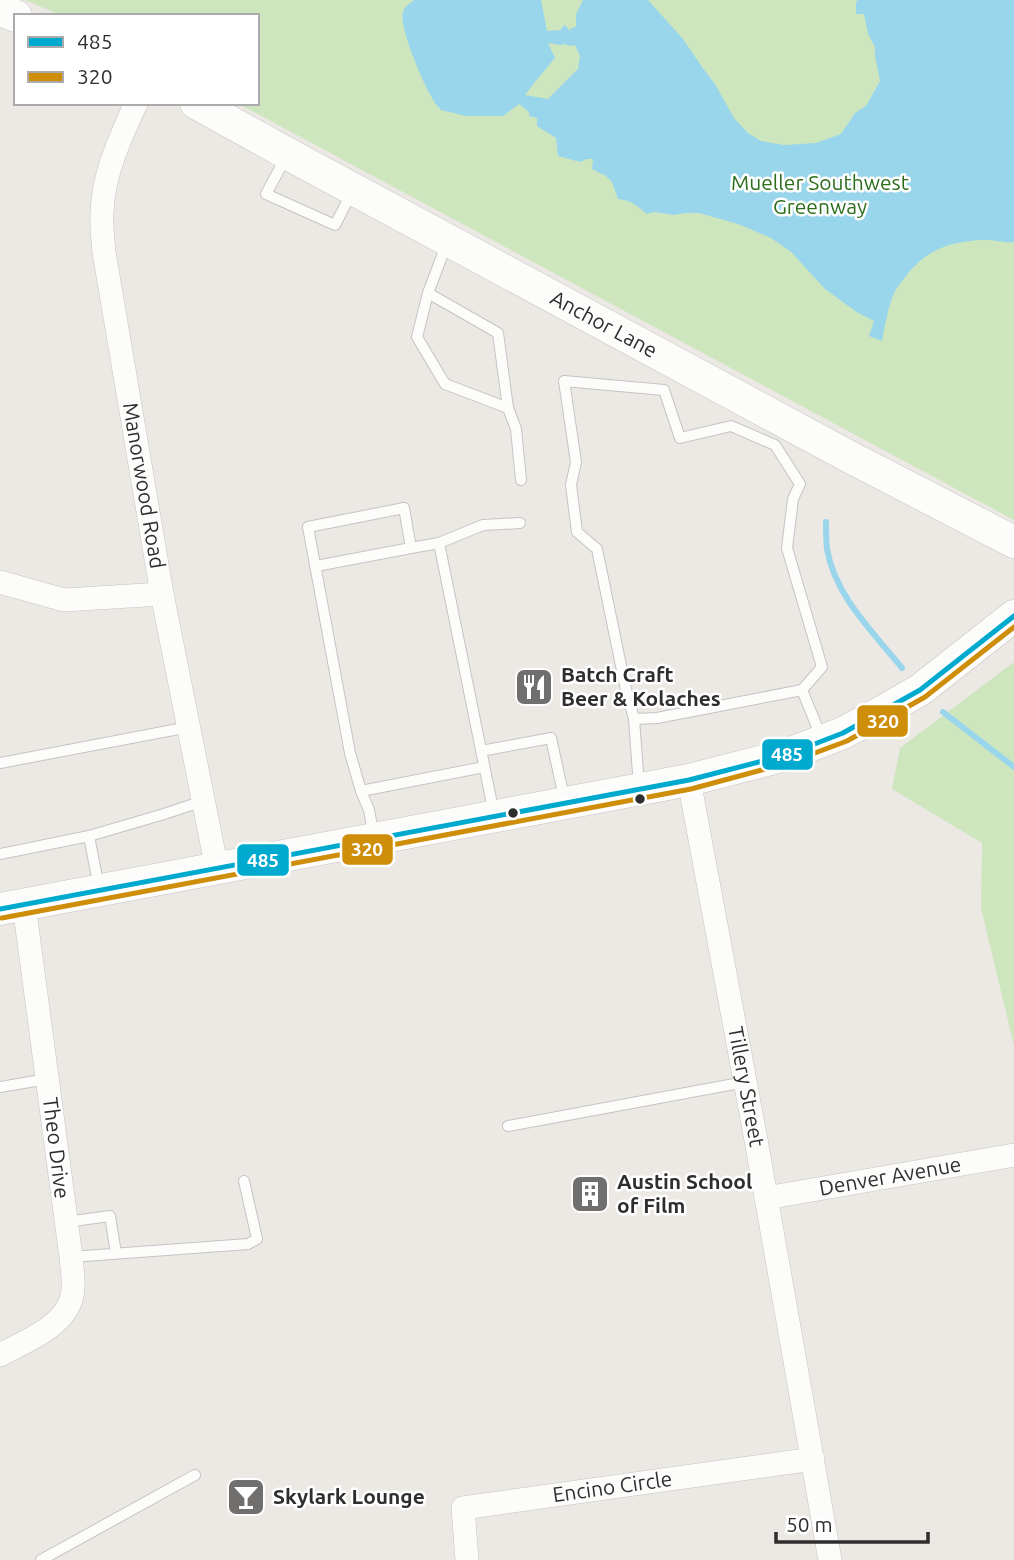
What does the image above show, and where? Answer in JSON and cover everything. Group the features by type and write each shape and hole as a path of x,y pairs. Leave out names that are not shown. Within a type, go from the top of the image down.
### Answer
{"main road":[{"name":"Anchor Lane","path":"200,105 834,449 1014,542"},
{"path":"12,907 689,780 786,755 843,733 920,690 1014,616"}],"street":[{"name":"Manorwood Road","path":"135,105 112,160 106,183 102,214 104,252 162,594 217,869"},
{"path":"0,582 64,600 162,594"},
{"name":"Tillery Street","path":"689,780 830,1560"},
{"name":"Theo Drive","path":"0,1354 54,1323 68,1308 73,1294 71,1256 47,1079 12,907"},
{"name":"Denver Avenue","path":"766,1198 1014,1155"},
{"name":"Encino Circle","path":"467,1560 463,1508 813,1459"}],"lane":[{"path":"288,155 266,194 335,225 353,190"},
{"path":"448,240 428,293 417,337 445,384 508,408"},
{"path":"428,293 498,333 508,408 516,429 521,480"},
{"path":"634,719 657,718 802,690 822,667 787,548 793,499 800,484 775,446 731,426 680,438 664,390 564,381 576,462 571,485 577,532 597,549 634,719 639,789"},
{"path":"374,839 369,810 360,791 350,753 308,527 404,508 411,548"},
{"path":"316,566 439,542 483,525 520,523"},
{"path":"439,542 495,816"},
{"path":"802,690 823,741"},
{"path":"0,763 189,727"},
{"path":"481,751 551,738 566,803"},
{"path":"360,791 484,767"},
{"path":"0,854 89,836 203,801"},
{"path":"89,836 100,890"},
{"path":"0,1087 47,1079"},
{"path":"508,1126 745,1082"},
{"path":"71,1256 248,1244 257,1239 244,1181"},
{"path":"66,1222 110,1216 116,1253"},
{"path":"41,1560 195,1475"}],"green space":[{"name":"Mueller Southwest Greenway","path":"25,0 1014,0 1014,520 241,105 259,105 259,14 58,14"},
{"path":"1014,662 1014,1046 981,908 982,843 892,789 900,748"}],"water":[{"path":"414,0 541,0 547,31 561,30 565,25 570,31 576,26 576,14 583,0 648,0 683,39 715,84 734,118 748,133 761,141 784,145 816,143 841,134 855,113 866,106 880,81 875,47 868,34 864,14 856,14 858,0 1014,0 1014,242 969,241 947,246 928,255 911,270 895,291 882,341 869,336 874,321 825,289 791,252 771,238 738,224 699,213 647,214 631,202 618,199 612,182 592,169 593,159 580,162 558,156 556,138 537,126 537,118 529,116 529,112 519,104 503,116 466,116 441,110 423,79 404,29 403,12","holes":["548,43 575,45 580,56 578,69 548,99 525,95 555,58"]}],"waterway":[{"path":"826,522 827,549 838,582 857,613 902,668"},
{"path":"943,712 1014,767"}],"transit line":[{"name":"485","path":"0,909 689,780 786,755 843,733 920,690 1014,616"},
{"name":"320","path":"2,918 691,789 788,763 847,741 925,697 1014,627"}],"place":[{"name":"Batch Craft Beer & Kolaches","path":"534,687"},
{"name":"Austin School of Film","path":"590,1194"},
{"name":"Skylark Lounge","path":"246,1497"}]}
